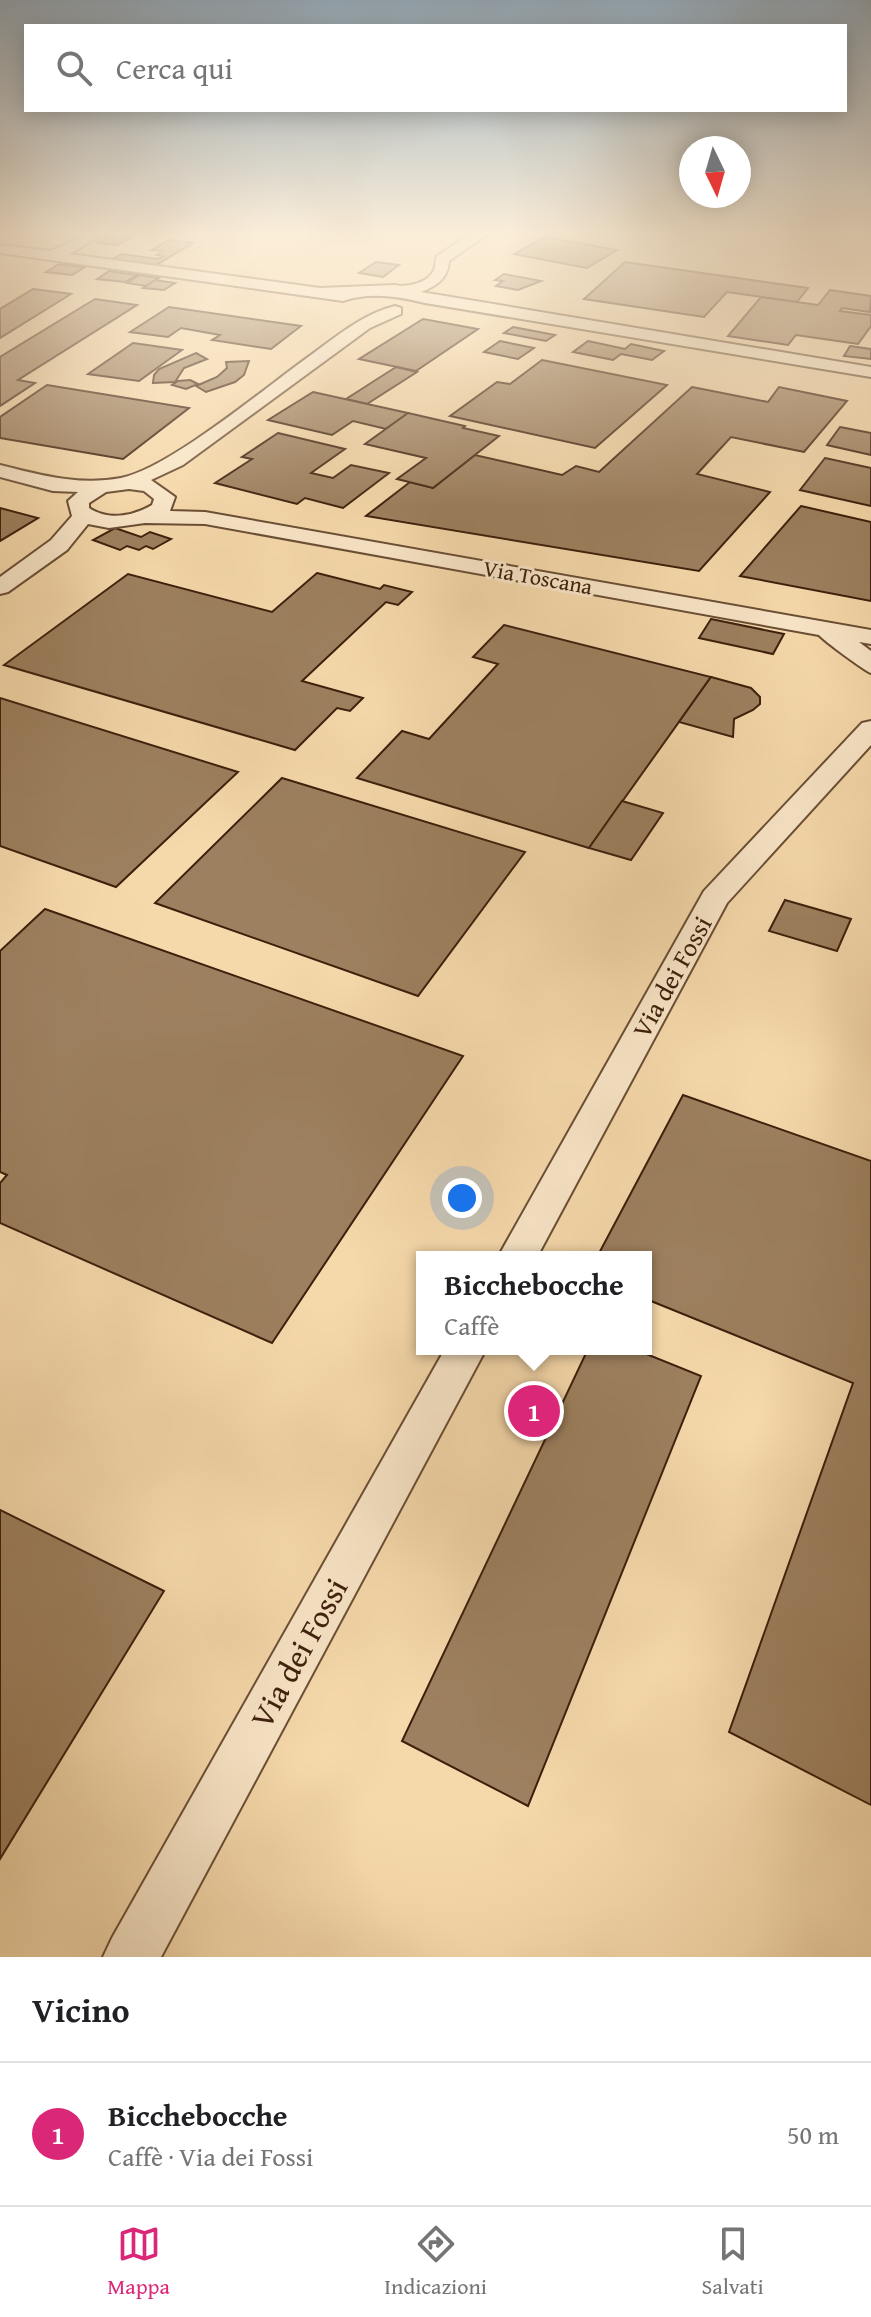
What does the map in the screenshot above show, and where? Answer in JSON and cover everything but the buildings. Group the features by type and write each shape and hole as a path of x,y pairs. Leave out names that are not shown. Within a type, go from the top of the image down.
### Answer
{"street":[{"path":"0,471 53,485 100,487 129,483 176,461 339,324"},
{"path":"588,324 871,372"},
{"path":"0,587 59,545 119,522 154,513 176,461"},
{"name":"Via Toscana","path":"129,483 205,518"},
{"path":"53,485 81,508 119,522"},
{"path":"59,545 81,508 100,487"},
{"name":"Via Toscana","path":"143,517 205,518 867,635"},
{"path":"790,621 836,637 860,653 871,666"},
{"name":"Via dei Fossi","path":"520,1251 715,898 871,729"},
{"name":"Via dei Fossi","path":"131,1957 463,1355"}],"place":[{"name":"Bicchebocche","path":"534,1411"}]}
